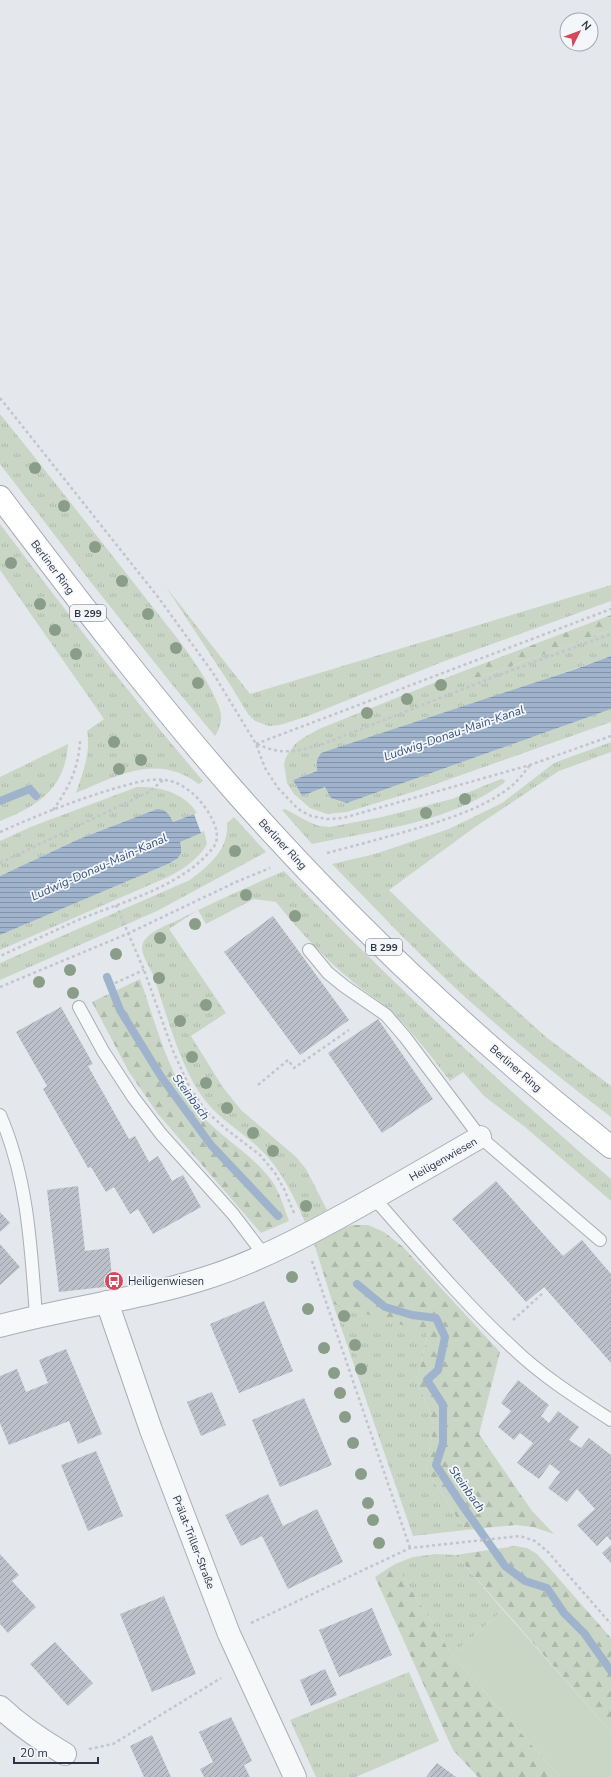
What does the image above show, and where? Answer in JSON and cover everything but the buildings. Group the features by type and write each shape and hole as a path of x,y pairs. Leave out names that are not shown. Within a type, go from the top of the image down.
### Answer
{"main road":[{"name":"Berliner Ring","path":"0,497 119,652 215,768 273,834 342,906 434,996 514,1066 611,1147"}],"street":[{"name":"Heiligenwiesen","path":"0,1326 36,1316 107,1302 211,1276 264,1255 304,1236 480,1137"},
{"name":"Prälat-Triller-Straße","path":"107,1302 151,1430 229,1634 295,1777"},
{"path":"0,1706 14,1720 38,1739 65,1754"}],"lane":[{"name":"Heiligenwiesen","path":"308,950 328,973 386,1015 405,1037 480,1137"},
{"path":"79,1007 102,1051 133,1098 161,1134 233,1214 264,1255"},
{"path":"0,1115 8,1135 28,1216 36,1316"},
{"path":"480,1137 600,1240"},
{"path":"374,1198 478,1314 514,1349 558,1385 611,1420"}],"path":[{"path":"0,398 158,597 213,673 256,744 265,768 278,788 298,809 311,816 327,820 343,818 530,765 611,736"},
{"path":"256,744 611,609"},
{"path":"256,744 271,750 294,752 324,744 499,675 611,634"},
{"path":"52,810 70,782 79,753 80,740"},
{"path":"327,853 389,837 453,817 488,802 509,788 520,778 530,765"},
{"path":"0,863 149,792 164,780"},
{"path":"0,832 87,797 137,782 164,780 177,783 190,792 210,814 216,827 217,837 214,847 192,868 175,879 82,918 0,956"},
{"path":"0,987 127,934 236,882 271,868"},
{"path":"116,905 127,934 144,970 173,1051 190,1088 206,1111 226,1129 260,1155 275,1173 284,1188 304,1236 410,1548"},
{"path":"115,983 144,970"},
{"path":"258,1085 288,1060 294,1068 349,1030"},
{"path":"498,1334 543,1293"},
{"path":"229,1634 410,1548 471,1540 520,1536 535,1541 548,1552 611,1624"},
{"path":"65,1754 113,1744 243,1664"}],"green space":[{"path":"0,414 196,664 214,695 220,710 220,723 215,736 90,581 0,464"},
{"path":"0,524 125,686 203,781 199,784 183,775 168,770 153,768 123,774 76,793 84,770 87,755 87,731 104,719 0,570"},
{"path":"611,585 611,601 442,662 308,716 280,725 269,726 255,721 248,714 166,587 250,694"},
{"path":"611,615 611,630 466,682 461,672"},
{"path":"611,630 611,656 317,760 317,771 293,780 302,796 325,787 347,803 611,709 611,722 419,790 347,812 327,814 310,808 294,794 287,783 284,764 286,757 295,744 319,729 461,672 466,682"},
{"path":"611,742 611,752 559,771 475,827 389,890 464,963 546,1037 611,1086 611,1117 537,1058 465,997 414,948 332,864 375,854 449,829 502,803 554,763"},
{"path":"68,744 66,760 61,773 47,794 26,809 0,821 0,777"},
{"path":"501,779 505,780 504,783 482,797 436,816 387,829 312,844 282,810 285,809 319,826 330,827 382,817 452,799"},
{"path":"137,787 154,788 171,792 186,800 197,813 173,822 171,817 160,809 157,809 79,839 0,876 0,841 33,826"},
{"path":"234,817 266,852 157,911 0,980 0,963 190,880 211,862 221,849 227,833 227,823"},
{"path":"204,831 207,844 190,864 179,871 0,950 0,935 175,861 182,848 180,842"},
{"path":"284,871 363,951 444,1029 526,1105 611,1179 611,1201 525,1127 484,1096 463,1072 450,1081 404,1024 382,1004 356,985 322,954 276,902 254,899 206,924 198,910"},
{"path":"197,911 169,929 226,1013 191,1036 222,1086 241,1110 296,1157 306,1169 327,1210 305,1222 291,1191 273,1163 257,1146 214,1111 199,1092 176,1044 152,974 143,955 142,945 147,937"},
{"path":"140,979 162,1045 184,1092 202,1116 263,1170 272,1181 280,1196 289,1221 261,1233 158,1114 129,1072 92,1002"},
{"path":"352,1225 368,1225 384,1232 403,1247 500,1352 479,1434 532,1511 554,1534 533,1527 516,1525 465,1530 426,1469 434,1424 417,1380 428,1333 333,1304 313,1240"},
{"path":"333,1304 428,1332 417,1380 434,1424 426,1469 465,1530 413,1536"},
{"path":"515,1546 527,1548 537,1554 611,1638 611,1732 456,1555"},
{"path":"436,1554 456,1555 503,1610 452,1655 395,1564 413,1557"},
{"path":"395,1564 452,1655 560,1777 478,1777 453,1750 375,1577"},
{"path":"503,1610 611,1732 611,1777 560,1777 452,1655"},
{"path":"409,1672 439,1741 356,1777 316,1777 290,1720"}],"water":[{"name":"Ludwig-Donau-Main-Kanal","path":"611,656 611,709 347,803 331,798 325,787 302,796 293,780 317,771 317,760 321,753 573,670"},
{"name":"Ludwig-Donau-Main-Kanal","path":"157,809 163,810 167,813 173,822 194,814 201,833 180,842 181,853 178,858 168,864 0,935 0,876 79,839"}],"waterway":[{"path":"0,801 30,789 36,796"},
{"name":"Steinbach","path":"107,977 120,1010 162,1078 211,1145 278,1216"},
{"name":"Steinbach","path":"357,1284 385,1307 412,1315 436,1318 445,1337 438,1370 427,1380 443,1405 443,1443 436,1465 505,1566 525,1581 547,1588 564,1613 584,1633 611,1671"}],"place":[{"name":"Heiligenwiesen","path":"114,1281"}]}
